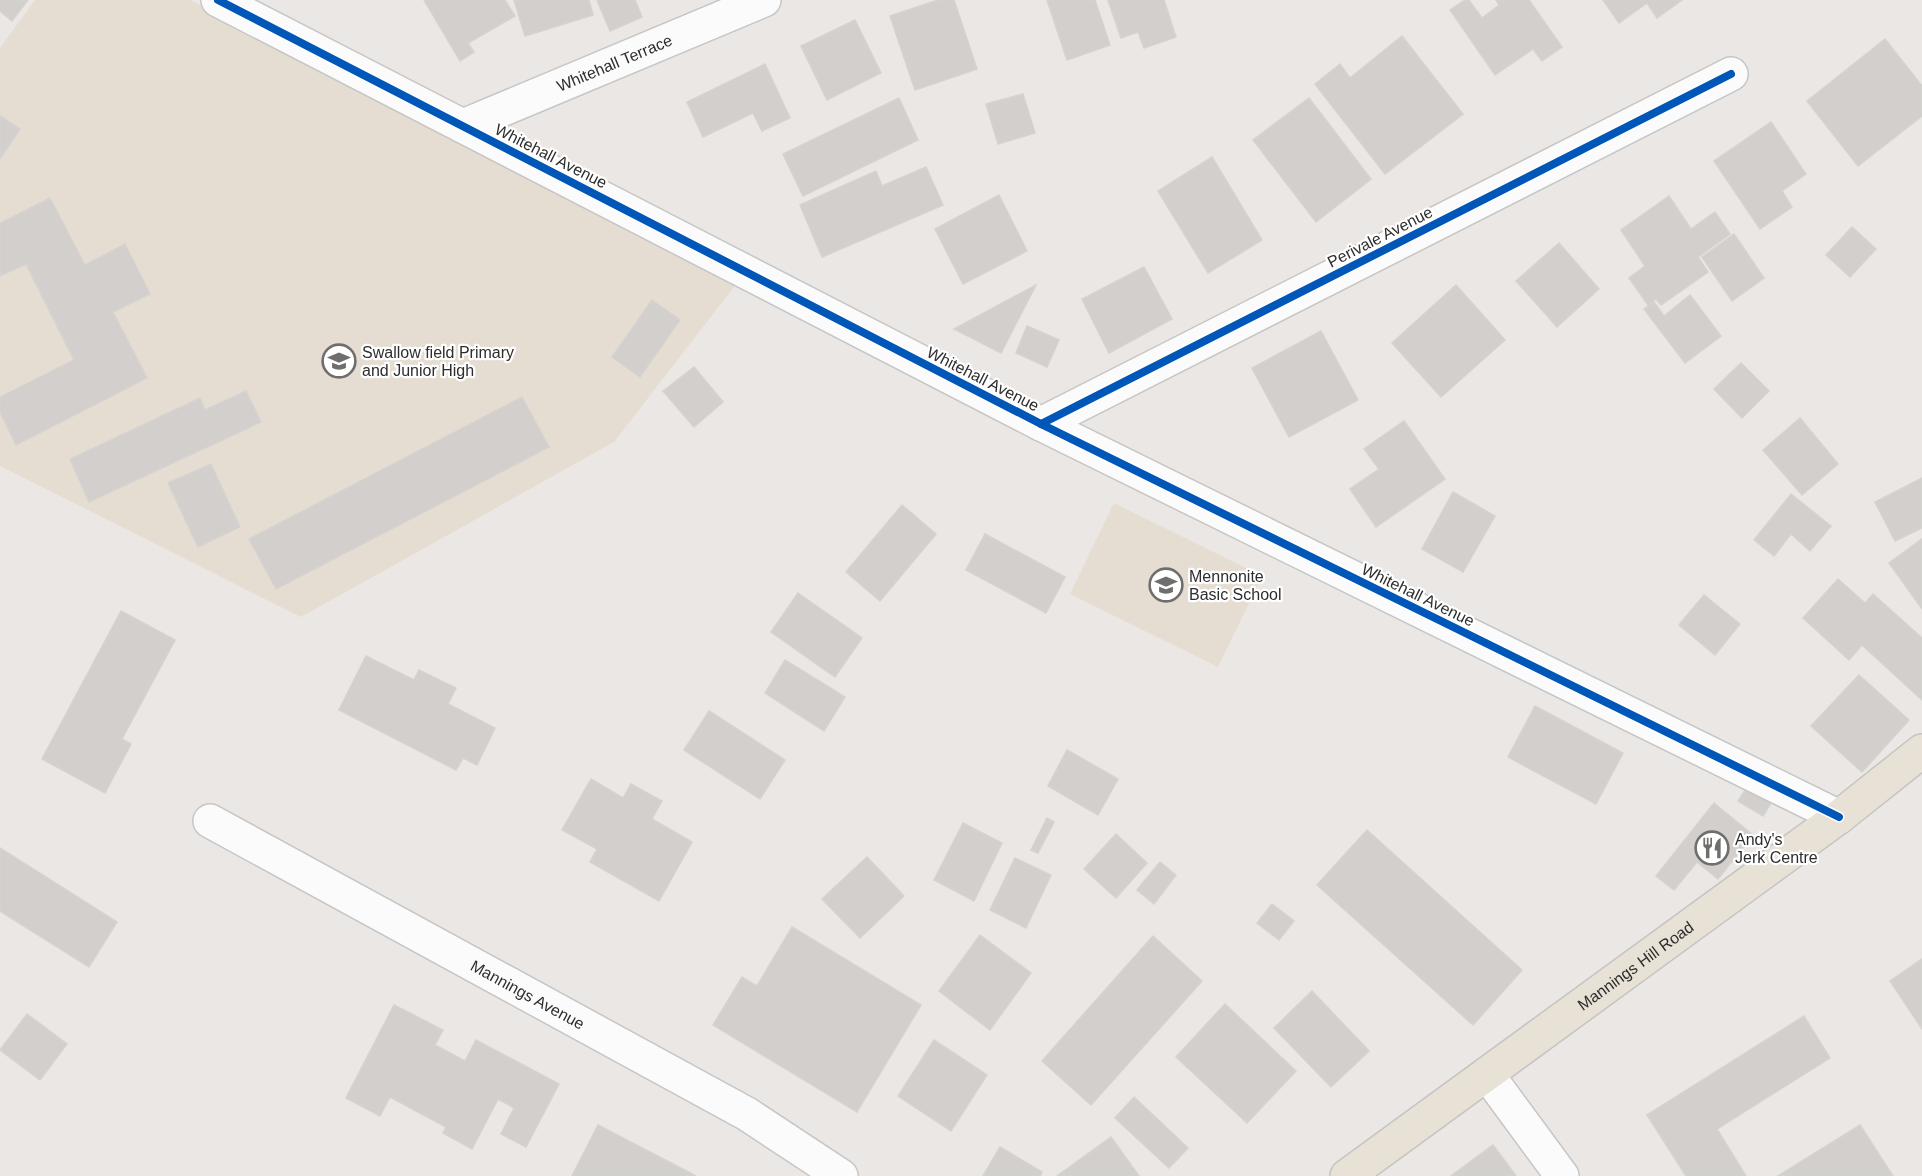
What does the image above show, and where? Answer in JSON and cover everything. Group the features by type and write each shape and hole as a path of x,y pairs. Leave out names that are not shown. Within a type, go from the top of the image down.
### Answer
{"main road":[{"name":"Mannings Hill Road","path":"1347,1176 1839,817 1922,751"}],"street":[{"name":"Whitehall Avenue","path":"218,0 1041,424 1839,817"},
{"name":"Whitehall Terrace","path":"463,126 764,0"},
{"name":"Perivale Avenue","path":"1041,424 1731,74"},
{"name":"Mannings Avenue","path":"210,820 747,1114 841,1176"},
{"path":"1487,1074 1562,1176"}],"shaded area":[{"name":"Swallow field Primary and Junior High","path":"35,0 190,0 740,279 614,442 301,617 0,466 0,48"},
{"name":"Mennonite Basic School","path":"1114,503 1262,576 1218,667 1070,594"}],"building":[{"path":"0,0 28,0 12,21 0,11"},
{"path":"424,0 505,0 515,16 468,43 474,52 460,61"},
{"path":"514,0 589,0 593,15 525,36"},
{"path":"597,0 635,0 642,17 610,31"},
{"path":"938,0 954,0 977,69 915,90 890,16"},
{"path":"1047,0 1095,0 1110,45 1067,60"},
{"path":"1108,0 1164,0 1176,37 1144,48 1138,32 1121,38"},
{"path":"1465,0 1469,0 1482,18 1499,5 1496,0 1529,0 1562,47 1542,61 1533,49 1495,75 1450,10"},
{"path":"1603,0 1682,0 1657,18 1647,3 1619,23"},
{"path":"855,20 881,73 827,100 801,46"},
{"path":"1402,36 1463,114 1385,174 1315,84 1340,64 1350,78"},
{"path":"1885,39 1922,86 1922,116 1858,166 1807,101"},
{"path":"765,64 790,118 762,131 753,113 703,137 687,102"},
{"path":"1023,94 1035,133 998,144 986,104"},
{"path":"899,98 918,140 803,196 783,154"},
{"path":"1309,98 1371,179 1316,222 1253,140"},
{"path":"0,116 20,129 0,159"},
{"path":"1771,122 1806,174 1782,191 1792,207 1760,229 1714,161"},
{"path":"1212,157 1262,240 1208,273 1158,191"},
{"path":"926,167 943,205 822,257 800,205 876,171 882,186"},
{"path":"999,195 1027,251 963,284 935,229"},
{"path":"1669,196 1691,229 1715,212 1730,234 1698,257 1708,272 1661,305 1656,299 1648,305 1629,278 1645,266 1621,230"},
{"path":"50,198 85,265 125,244 150,294 113,312 147,378 16,445 0,412 0,397 74,360 26,264 0,276 0,223"},
{"path":"1852,227 1876,249 1850,277 1826,255"},
{"path":"1734,234 1764,278 1732,301 1702,257"},
{"path":"1559,243 1599,289 1557,327 1516,281"},
{"path":"1144,267 1172,319 1109,353 1082,299"},
{"path":"1036,285 1001,353 954,329"},
{"path":"1456,285 1505,340 1441,397 1392,343"},
{"path":"1690,295 1721,336 1685,363 1644,309 1654,302 1664,316"},
{"path":"652,300 680,320 640,377 612,357"},
{"path":"1027,326 1059,340 1047,367 1016,353"},
{"path":"1321,331 1358,400 1289,437 1252,368"},
{"path":"1741,363 1769,391 1742,418 1714,389"},
{"path":"694,367 723,402 694,427 663,391"},
{"path":"246,391 261,422 89,502 70,459 200,398 205,410"},
{"path":"522,397 549,447 276,589 249,539"},
{"path":"1800,418 1838,464 1802,495 1763,450"},
{"path":"1404,421 1445,479 1376,527 1350,489 1379,469 1364,449"},
{"path":"211,464 240,527 198,547 168,483"},
{"path":"1922,478 1922,528 1895,541 1875,502"},
{"path":"1453,492 1495,516 1463,572 1422,549"},
{"path":"1791,494 1831,526 1810,551 1791,534 1774,556 1754,540"},
{"path":"902,505 936,534 880,601 846,572"},
{"path":"985,534 1065,577 1046,613 966,570"},
{"path":"1922,539 1922,609 1889,563"},
{"path":"1838,579 1865,603 1873,594 1922,638 1922,700 1862,645 1849,660 1803,618"},
{"path":"798,593 862,638 835,677 771,632"},
{"path":"1704,595 1740,624 1715,655 1679,625"},
{"path":"121,611 175,640 122,739 131,744 105,793 42,759"},
{"path":"366,656 414,680 419,670 456,688 448,704 495,728 477,765 463,758 456,770 339,710"},
{"path":"785,660 845,697 824,731 765,693"},
{"path":"1859,675 1909,720 1862,772 1811,726"},
{"path":"1535,706 1623,753 1596,804 1508,757"},
{"path":"709,711 785,760 760,799 684,750"},
{"path":"1067,750 1118,779 1098,815 1048,786"},
{"path":"591,779 623,798 631,784 662,801 652,819 692,842 659,901 590,862 597,849 562,830"},
{"path":"1749,784 1773,800 1763,816 1738,801"},
{"path":"1714,803 1753,835 1718,879 1697,862 1674,890 1656,876"},
{"path":"1047,818 1054,822 1038,853 1031,850"},
{"path":"963,823 1002,843 974,901 934,880"},
{"path":"1367,830 1522,970 1473,1025 1317,885"},
{"path":"1116,834 1147,863 1116,898 1084,869"},
{"path":"0,848 117,922 89,967 0,911"},
{"path":"867,857 904,896 860,938 822,899"},
{"path":"1015,858 1051,875 1026,928 990,910"},
{"path":"1160,862 1176,875 1154,904 1137,890"},
{"path":"1272,904 1294,921 1279,940 1257,923"},
{"path":"792,927 921,1005 857,1112 713,1025 742,977 757,986"},
{"path":"980,935 1031,973 990,1030 939,991"},
{"path":"1153,936 1202,981 1091,1105 1042,1061"},
{"path":"1922,959 1922,1029 1890,981"},
{"path":"1312,991 1369,1051 1331,1087 1274,1028"},
{"path":"1225,1004 1296,1071 1247,1123 1176,1057"},
{"path":"394,1005 443,1030 435,1045 465,1061 476,1040 559,1084 526,1147 501,1134 514,1108 498,1099 472,1149 443,1133 446,1127 390,1097 380,1116 346,1098"},
{"path":"27,1014 67,1044 40,1080 0,1050"},
{"path":"1804,1016 1830,1058 1717,1129 1746,1176 1686,1176 1647,1115"},
{"path":"934,1040 987,1075 951,1131 898,1096"},
{"path":"1134,1097 1188,1148 1169,1168 1115,1118"},
{"path":"598,1125 696,1176 572,1176"},
{"path":"1860,1125 1893,1176 1778,1176"},
{"path":"1111,1137 1139,1176 1057,1176"},
{"path":"1493,1145 1516,1176 1451,1176"},
{"path":"1000,1147 1042,1172 1040,1176 983,1176"}],"cycle path":[{"path":"218,0 1041,424 1839,817"},
{"path":"1041,424 1731,74"}],"place":[{"name":"Swallow field Primary and Junior High","path":"339,361"},
{"name":"Mennonite Basic School","path":"1166,585"},
{"name":"Andy's Jerk Centre","path":"1712,848"}]}
